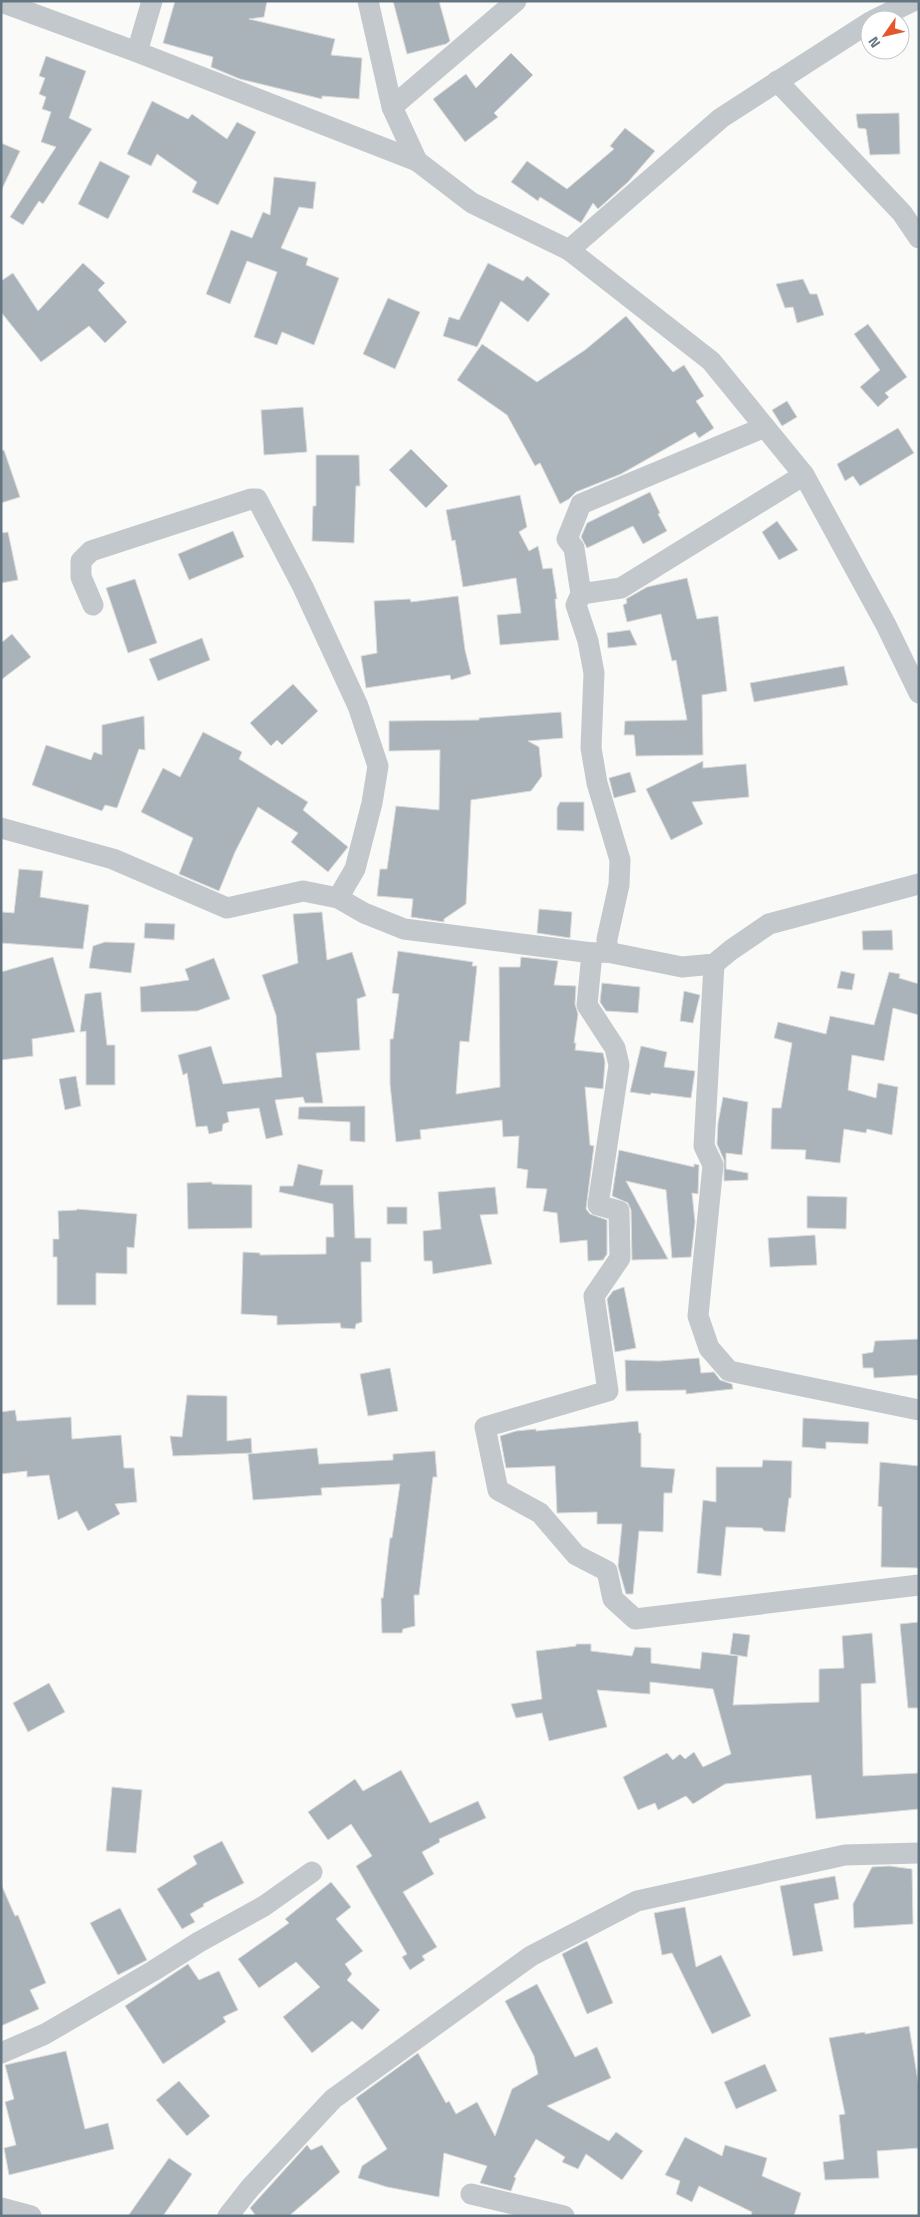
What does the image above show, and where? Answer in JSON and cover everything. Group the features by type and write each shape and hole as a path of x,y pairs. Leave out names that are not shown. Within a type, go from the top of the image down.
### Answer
{"street":[{"path":"136,52 152,1"},
{"path":"368,1 392,107 417,161"},
{"path":"392,107 516,1"},
{"path":"894,10 912,1"},
{"path":"1,2 417,161 472,203 570,250 711,361 804,475 886,626 919,693"},
{"path":"570,250 721,118 860,28"},
{"path":"776,81 902,213 919,238"},
{"path":"765,427 581,504 567,539 574,548 581,594 576,605 588,641 594,673 593,756 597,783 620,860 619,885 606,939 599,953 587,1005 615,1048 619,1065 598,1205 619,1211 620,1258 594,1296 608,1391 485,1427 498,1490 540,1513 576,1555 607,1571 613,1599 635,1619 919,1585"},
{"path":"581,594 621,588 804,475"},
{"path":"93,605 81,577 81,562 91,551 251,499 257,499 303,586 358,706 378,766 372,804 355,869 338,898"},
{"path":"1,828 113,859 227,908 304,891 338,898 364,913 404,929 599,953 682,966 714,964 730,950 769,924 919,884"},
{"path":"714,964 704,1146 713,1165 698,1316 709,1348 729,1371 919,1410"},
{"path":"228,2216 250,2188 333,2099 531,1956 637,1901 845,1855 919,1853"},
{"path":"1,2053 45,2034 154,1971 199,1942 264,1906 312,1872"},
{"path":"471,2194 564,2216"},
{"path":"1,2208 30,2216"}],"building":[{"path":"175,1 267,1 264,17 249,19 335,39 331,55 362,58 359,99 322,96 322,99 240,79 211,67 213,57 163,43"},
{"path":"393,1 439,1 450,41 446,44 407,54"},
{"path":"511,53 533,75 494,113 498,117 465,142 433,99 466,74 476,88"},
{"path":"46,56 86,71 69,118 92,129 43,204 39,201 23,225 10,217 56,147 41,142 51,112 42,109 46,97 39,94 45,78 39,76"},
{"path":"152,101 188,119 192,114 227,139 237,122 256,132 218,205 192,192 197,182 157,154 151,166 127,154"},
{"path":"899,113 900,154 870,155 866,129 858,128 856,114"},
{"path":"625,128 655,151 628,182 598,209 593,203 581,223 540,197 538,201 511,182 527,161 567,189 614,149 610,146"},
{"path":"1,143 20,151 1,191"},
{"path":"100,161 130,176 108,219 78,204"},
{"path":"274,177 316,182 313,209 299,207 281,248 308,258 306,265 339,278 314,345 282,332 277,345 254,337 277,272 247,261 230,304 206,294 231,230 252,238 263,212 270,215"},
{"path":"83,263 105,283 98,290 127,322 105,343 89,326 41,362 1,312 1,281 13,273 38,311"},
{"path":"488,263 523,281 527,276 550,294 528,322 501,301 477,347 443,336 449,317 459,320"},
{"path":"803,279 810,294 817,294 824,315 797,323 793,307 785,308 776,284"},
{"path":"388,298 420,312 395,369 363,354"},
{"path":"626,316 673,372 684,365 704,396 696,401 714,428 699,438 695,432 621,474 576,492 560,504 540,463 535,466 507,415 457,380 482,344 537,382 585,350"},
{"path":"868,324 907,377 885,393 889,397 878,407 860,387 880,370 854,334"},
{"path":"787,401 797,417 782,426 772,410"},
{"path":"303,407 307,452 264,455 261,410"},
{"path":"898,428 914,453 860,486 853,476 845,481 837,464"},
{"path":"411,449 448,486 426,508 389,470"},
{"path":"4,450 20,497 1,503 1,451"},
{"path":"316,455 359,455 360,486 356,486 354,543 312,541 313,506 316,506"},
{"path":"650,492 667,531 643,544 633,526 587,548 581,537 587,523"},
{"path":"520,495 527,527 519,532 529,551 538,546 543,569 552,568 557,599 555,599 559,640 500,645 497,615 521,613 516,578 463,587 455,540 452,541 446,510"},
{"path":"777,521 798,550 779,560 762,532"},
{"path":"233,531 244,557 189,580 178,554"},
{"path":"8,532 18,580 1,583 1,533"},
{"path":"687,578 697,619 718,616 727,691 702,695 703,755 636,756 634,735 624,735 625,721 687,720 676,660 672,661 661,614 627,622 623,605 627,603 626,599 647,587"},
{"path":"135,579 157,643 128,653 106,588"},
{"path":"458,596 465,650 471,674 451,680 450,675 366,688 361,656 377,653 374,601 410,599 411,602"},
{"path":"630,630 637,645 608,648 607,633"},
{"path":"12,634 31,657 1,680 1,643"},
{"path":"202,638 210,660 158,681 149,659"},
{"path":"844,666 848,685 754,702 750,683"},
{"path":"293,684 318,711 282,745 277,740 271,746 250,723"},
{"path":"561,712 563,738 528,741 539,747 542,776 531,791 471,800 466,904 444,919 444,922 411,917 413,899 377,896 380,869 387,869 396,806 439,810 440,750 389,751 389,721 479,720 479,718"},
{"path":"144,716 145,750 139,749 117,808 105,805 102,811 32,785 46,745 91,760 94,752 102,755 102,725"},
{"path":"203,732 242,752 239,759 308,802 303,810 348,847 328,872 291,842 298,833 258,807 235,852 219,891 179,874 193,838 141,812 163,768 180,777"},
{"path":"703,761 703,768 746,764 749,797 692,802 703,824 671,840 646,789"},
{"path":"630,772 636,792 614,798 609,778"},
{"path":"560,802 584,802 584,831 557,830 557,808"},
{"path":"19,869 43,871 40,897 89,905 83,949 1,943 2,912 14,913"},
{"path":"539,909 572,912 570,938 537,933"},
{"path":"322,912 327,960 352,952 366,996 357,999 360,1050 316,1053 323,1103 305,1103 303,1097 275,1100 283,1135 266,1139 259,1108 227,1112 229,1122 223,1124 222,1131 209,1134 207,1126 196,1127 187,1073 183,1075 178,1055 211,1046 223,1084 282,1077 276,1015 262,975 298,963 293,914"},
{"path":"145,923 175,924 174,940 144,938"},
{"path":"892,930 893,950 863,950 862,931"},
{"path":"105,942 135,943 131,973 89,968 93,946"},
{"path":"398,951 473,962 472,966 477,966 469,1042 460,1041 456,1094 500,1087 499,967 520,967 521,957 558,961 554,985 576,986 575,1004 578,1014 574,1043 576,1043 575,1050 603,1053 605,1062 603,1089 585,1087 590,1145 594,1146 586,1209 590,1214 607,1220 607,1254 603,1260 588,1261 587,1240 560,1243 557,1213 543,1211 547,1189 526,1188 528,1170 517,1168 519,1136 503,1137 502,1120 420,1130 421,1139 396,1142 390,1084 390,1039 393,1039 399,994 392,993"},
{"path":"53,957 75,1032 32,1039 33,1056 1,1060 1,972"},
{"path":"214,958 230,999 197,1011 141,1012 140,987 189,980 185,969"},
{"path":"841,971 855,974 852,990 837,988"},
{"path":"889,972 900,974 899,978 919,984 919,1015 893,1008 884,1061 852,1055 848,1090 876,1098 878,1083 898,1087 892,1135 867,1129 866,1133 844,1129 840,1163 805,1159 806,1150 771,1149 772,1108 781,1108 792,1043 774,1038 778,1022 826,1034 830,1016 874,1025"},
{"path":"602,983 640,987 638,1013 606,1011 600,1002"},
{"path":"684,991 700,995 693,1023 680,1021"},
{"path":"101,992 107,1045 115,1045 115,1085 86,1085 86,1031 80,1032 85,994"},
{"path":"641,1046 667,1052 664,1067 695,1071 691,1098 630,1092"},
{"path":"76,1076 81,1106 65,1110 59,1079"},
{"path":"723,1097 748,1102 742,1155 726,1153 726,1169 748,1173 748,1180 724,1181 724,1160 717,1144 718,1123"},
{"path":"365,1106 365,1142 350,1141 350,1122 298,1119 299,1107"},
{"path":"619,1150 694,1167 694,1164 699,1165 698,1194 692,1193 695,1222 691,1257 672,1258 666,1190 626,1181 668,1259 632,1260 631,1210 628,1203 612,1196"},
{"path":"298,1164 323,1170 320,1185 353,1185 355,1238 371,1238 371,1262 361,1262 362,1322 356,1324 355,1329 341,1328 340,1323 277,1325 277,1316 241,1314 243,1252 260,1253 260,1255 326,1254 326,1237 334,1237 333,1204 279,1192 280,1186 293,1186"},
{"path":"212,1182 212,1184 252,1185 252,1228 188,1229 187,1183"},
{"path":"495,1187 498,1214 480,1215 492,1264 433,1274 432,1261 424,1261 423,1231 441,1229 438,1192"},
{"path":"807,1196 847,1197 846,1229 807,1228"},
{"path":"387,1207 407,1207 407,1224 387,1224"},
{"path":"77,1209 137,1214 134,1248 127,1247 127,1274 96,1273 96,1305 57,1305 57,1257 53,1257 53,1239 59,1239 58,1211"},
{"path":"815,1235 817,1265 770,1267 768,1238"},
{"path":"624,1287 636,1348 615,1352 607,1299 613,1291"},
{"path":"919,1339 919,1375 874,1378 873,1368 863,1368 862,1354 873,1352 875,1341"},
{"path":"699,1358 701,1373 714,1372 720,1380 732,1384 733,1389 686,1394 686,1390 626,1391 625,1360 659,1361"},
{"path":"390,1368 398,1411 368,1416 360,1374"},
{"path":"187,1395 227,1396 227,1441 251,1438 252,1453 173,1456 170,1436 182,1437"},
{"path":"15,1410 17,1421 71,1417 72,1439 121,1435 124,1468 134,1468 137,1502 115,1504 120,1514 88,1531 77,1511 58,1520 49,1475 27,1477 27,1471 1,1474 1,1412"},
{"path":"803,1418 869,1422 868,1444 826,1442 826,1449 802,1447"},
{"path":"638,1421 639,1433 641,1433 641,1467 675,1469 672,1493 664,1493 663,1532 639,1531 633,1594 626,1594 618,1566 622,1524 597,1524 597,1512 557,1513 555,1466 506,1468 500,1436 516,1431 536,1429 536,1431"},
{"path":"317,1448 319,1464 393,1460 393,1454 435,1451 437,1477 433,1477 419,1595 414,1595 415,1626 403,1629 402,1633 382,1633 381,1598 383,1598 390,1538 392,1538 400,1484 321,1488 322,1495 253,1500 248,1454"},
{"path":"763,1460 792,1461 791,1498 789,1498 785,1532 764,1531 762,1528 726,1527 721,1576 697,1573 703,1500 716,1502 716,1467 762,1467"},
{"path":"880,1462 919,1466 919,1568 881,1567 882,1507 878,1506"},
{"path":"919,1622 919,1708 908,1708 900,1624"},
{"path":"733,1633 750,1635 747,1657 730,1654"},
{"path":"872,1633 876,1683 861,1684 863,1776 919,1773 919,1809 816,1819 811,1775 725,1784 693,1804 686,1796 658,1810 655,1803 638,1810 623,1777 667,1753 673,1760 680,1754 685,1759 694,1752 703,1767 731,1754 713,1689 650,1682 650,1694 597,1690 607,1727 549,1741 542,1713 516,1718 511,1704 542,1699 536,1651 576,1646 576,1644 591,1644 591,1651 632,1656 635,1647 651,1648 651,1663 700,1669 702,1652 738,1656 733,1705 819,1702 819,1669 844,1668 842,1636"},
{"path":"49,1683 65,1712 28,1732 13,1703"},
{"path":"401,1770 430,1823 478,1801 486,1818 439,1839 440,1842 422,1852 434,1874 403,1892 437,1947 422,1956 425,1960 410,1970 402,1957 407,1954 356,1866 372,1856 351,1824 328,1840 308,1812 355,1779 363,1791"},
{"path":"112,1787 142,1790 136,1853 106,1851"},
{"path":"222,1841 244,1883 203,1904 204,1906 190,1914 195,1922 182,1929 157,1889 197,1864 193,1856"},
{"path":"889,1866 912,1869 913,1924 854,1928 853,1904 872,1867"},
{"path":"835,1876 839,1899 814,1904 823,1951 793,1956 780,1886"},
{"path":"331,1882 351,1907 336,1919 363,1951 345,1964 352,1974 347,1980 380,2010 362,2030 352,2021 312,2053 283,2017 320,1987 296,1962 259,1988 238,1959 289,1923 285,1919"},
{"path":"1,1884 15,1916 18,1915 46,1983 30,1990 39,2009 1,2026"},
{"path":"685,1907 696,1967 721,1955 751,2016 712,2034 672,1953 662,1955 654,1913"},
{"path":"120,1908 147,1960 118,1975 90,1923"},
{"path":"587,1941 613,2003 587,2014 562,1954"},
{"path":"188,1964 199,1980 219,1971 238,2010 223,2017 226,2022 163,2064 125,2006"},
{"path":"537,1984 575,2057 597,2047 611,2078 547,2106 609,2141 616,2132 643,2151 622,2180 586,2154 578,2169 562,2162 565,2157 536,2139 514,2177 516,2178 511,2191 480,2183 487,2166 444,2153 439,2197 387,2187 358,2178 362,2166 387,2149 356,2098 418,2053 446,2103 449,2101 456,2114 477,2102 495,2136 512,2089 538,2074 534,2056 505,2001"},
{"path":"909,2026 919,2087 919,2148 877,2151 879,2178 825,2180 823,2162 844,2159 839,2115 845,2114 829,2038"},
{"path":"66,2051 85,2129 108,2123 114,2149 9,2175 4,2148 16,2145 5,2102 14,2099 5,2065"},
{"path":"765,2064 777,2091 736,2109 724,2082"},
{"path":"179,2081 210,2116 187,2136 156,2100"},
{"path":"685,2137 722,2156 725,2145 767,2158 762,2176 801,2193 794,2216 751,2216 752,2212 699,2186 692,2202 676,2194 680,2181 665,2175"},
{"path":"307,2145 311,2150 322,2145 340,2172 289,2216 256,2216 250,2208"},
{"path":"169,2158 192,2174 163,2216 128,2216"}]}
